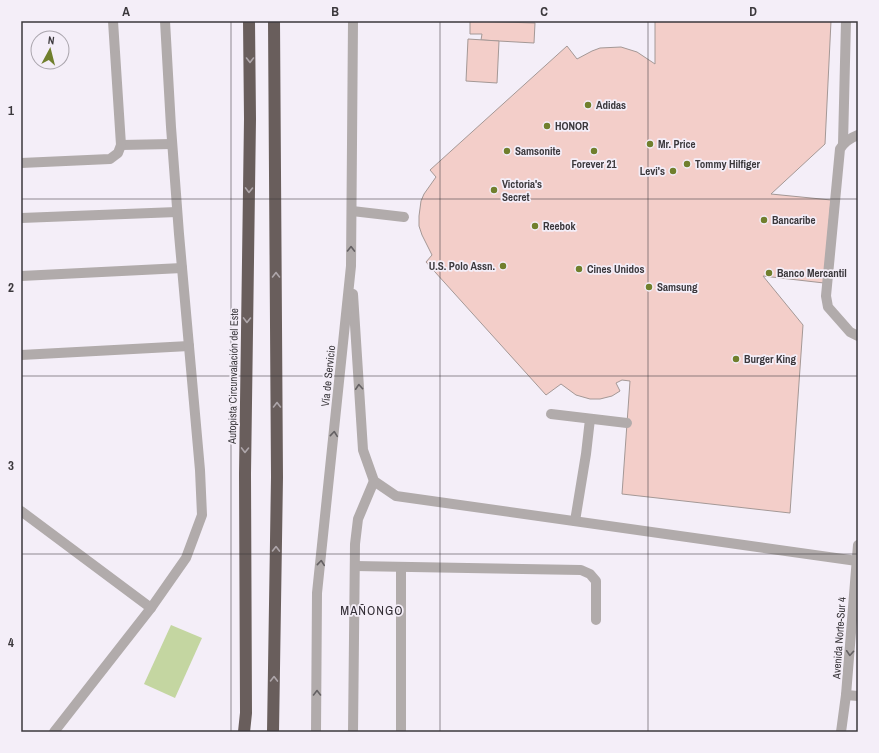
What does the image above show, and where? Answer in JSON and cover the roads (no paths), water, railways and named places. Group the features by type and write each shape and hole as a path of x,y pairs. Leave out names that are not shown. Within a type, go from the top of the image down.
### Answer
{"highway":[{"name":"Autopista Circunvalación del Este","path":"244,732 246,713 245,474 250,119 249,21"},
{"path":"273,732 277,477 274,21"}],"street":[{"path":"21,163 110,159 118,152 121,145 113,21"},
{"path":"54,732 152,608 186,558 202,515 200,470 177,212 165,21"},
{"name":"Vía de Servicio","path":"316,732 318,593 351,266 353,21"},
{"path":"843,144 846,21"},
{"path":"858,135 843,144 840,149 826,296 828,307 850,332 858,336"},
{"path":"121,145 172,144"},
{"path":"352,210 404,218"},
{"path":"21,218 177,212"},
{"path":"351,266 363,450 374,481 396,496 857,561"},
{"path":"21,276 182,268"},
{"path":"21,355 189,346"},
{"path":"551,414 627,423"},
{"path":"575,521 586,454 590,418"},
{"path":"353,732 355,566 358,519 374,481"},
{"path":"21,511 152,608"},
{"name":"Avenida Norte-Sur 4","path":"841,732 846,695 858,545"},
{"path":"355,566 581,570 590,574 596,581 596,620"},
{"path":"401,568 401,732"},
{"path":"846,695 858,696"}],"place":[{"name":"Adidas","path":"588,105"},
{"name":"HONOR","path":"547,126"},
{"name":"Mr. Price","path":"650,144"},
{"name":"Samsonite","path":"507,151"},
{"name":"Forever 21","path":"594,151"},
{"name":"Tommy Hilfiger","path":"687,164"},
{"name":"Levi's","path":"673,171"},
{"name":"Victoria's Secret","path":"494,190"},
{"name":"Bancaribe","path":"764,220"},
{"name":"Reebok","path":"535,226"},
{"name":"U.S. Polo Assn.","path":"503,266"},
{"name":"Cines Unidos","path":"579,269"},
{"name":"Banco Mercantil","path":"769,273"},
{"name":"Samsung","path":"649,287"},
{"name":"Burger King","path":"736,359"}],"district":[{"name":"MAÑONGO","path":"372,610"}]}
